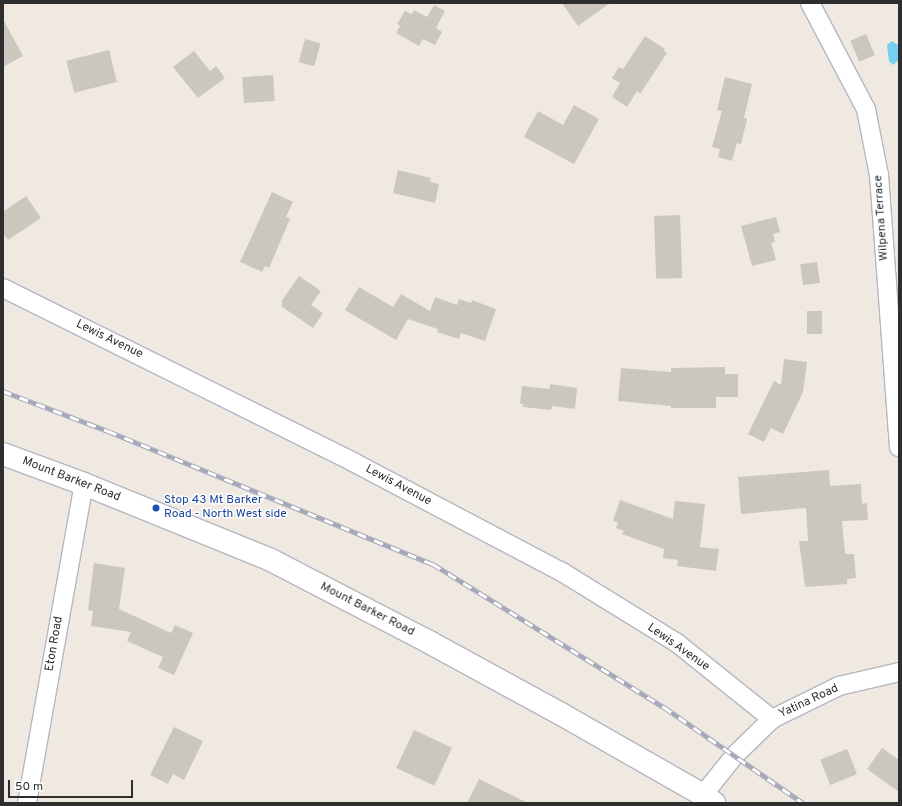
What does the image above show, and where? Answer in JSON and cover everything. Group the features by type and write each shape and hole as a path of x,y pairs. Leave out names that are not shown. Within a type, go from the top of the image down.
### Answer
{"main road":[{"name":"Mount Barker Road","path":"3,454 84,484 271,560 506,683 708,799"}],"street":[{"name":"Wilpena Terrace","path":"810,3 866,109 879,175 899,447"},
{"name":"Lewis Avenue","path":"3,288 353,462 562,572 676,643 772,719"},
{"name":"Eton Road","path":"27,803 84,484"},
{"name":"Yatina Road","path":"708,799 735,755 772,719 838,686 899,672"}],"water":[{"path":"892,41 898,45 899,60 893,65 889,61 887,45"}],"building":[{"path":"562,3 610,3 578,26"},
{"path":"434,5 445,11 436,28 442,32 435,45 423,39 419,46 396,33 400,26 397,24 405,11 412,14 414,10 427,17"},
{"path":"3,19 23,56 3,67"},
{"path":"866,34 875,55 859,62 850,41"},
{"path":"645,36 665,49 664,51 667,53 640,94 637,91 627,107 612,97 620,83 612,78 619,67 623,69"},
{"path":"305,39 320,43 314,66 299,62"},
{"path":"109,50 117,82 74,93 66,61"},
{"path":"194,51 210,71 216,66 225,78 198,98 173,67"},
{"path":"273,75 275,101 244,103 242,77"},
{"path":"725,77 752,84 744,118 747,119 741,144 737,143 732,161 718,157 720,149 712,147 722,111 717,110"},
{"path":"574,105 599,119 574,164 524,137 538,111 563,125"},
{"path":"398,170 431,178 430,182 439,184 435,203 393,193"},
{"path":"272,192 293,202 286,217 290,219 269,268 265,266 262,272 240,262"},
{"path":"26,196 41,218 8,240 3,233 3,212"},
{"path":"680,215 682,278 656,279 654,216"},
{"path":"776,217 780,232 773,234 775,242 771,243 776,260 752,266 741,226"},
{"path":"817,262 820,283 803,285 800,264"},
{"path":"299,276 321,291 311,305 323,313 313,328 281,306 283,303 281,302"},
{"path":"359,287 393,307 401,294 430,311 435,297 457,305 459,299 471,303 472,300 496,309 485,341 461,333 459,339 437,332 438,329 408,319 396,340 345,310"},
{"path":"807,311 822,311 822,334 807,334"},
{"path":"784,359 807,362 803,392 783,434 771,428 764,442 748,434 774,381 781,385"},
{"path":"725,367 725,374 738,374 738,397 716,397 716,408 671,408 671,406 618,401 621,368 671,372 671,368"},
{"path":"550,384 577,388 575,409 552,406 551,410 523,407 523,404 520,404 522,386 550,389"},
{"path":"829,470 830,486 861,484 862,504 867,503 868,520 842,521 845,554 854,554 856,578 847,579 847,584 805,587 799,541 808,541 806,508 741,514 738,477"},
{"path":"620,500 673,519 675,501 705,504 700,547 719,549 716,571 677,566 678,560 663,558 664,549 622,534 624,531 616,528 618,522 613,521"},
{"path":"94,563 125,568 119,609 171,633 175,625 193,633 174,675 158,668 163,657 127,641 131,632 91,626 93,611 88,610"},
{"path":"174,727 203,741 184,780 173,774 168,784 150,775"},
{"path":"414,730 452,748 434,786 396,768"},
{"path":"882,748 899,760 899,792 867,769"},
{"path":"847,749 857,774 830,785 820,760"},
{"path":"479,779 528,803 467,803"}],"railway":[{"path":"3,391 108,431 433,564 664,707 803,803"}],"place":[{"name":"Stop 43 Mt Barker Road - North West side","path":"156,508"}]}
